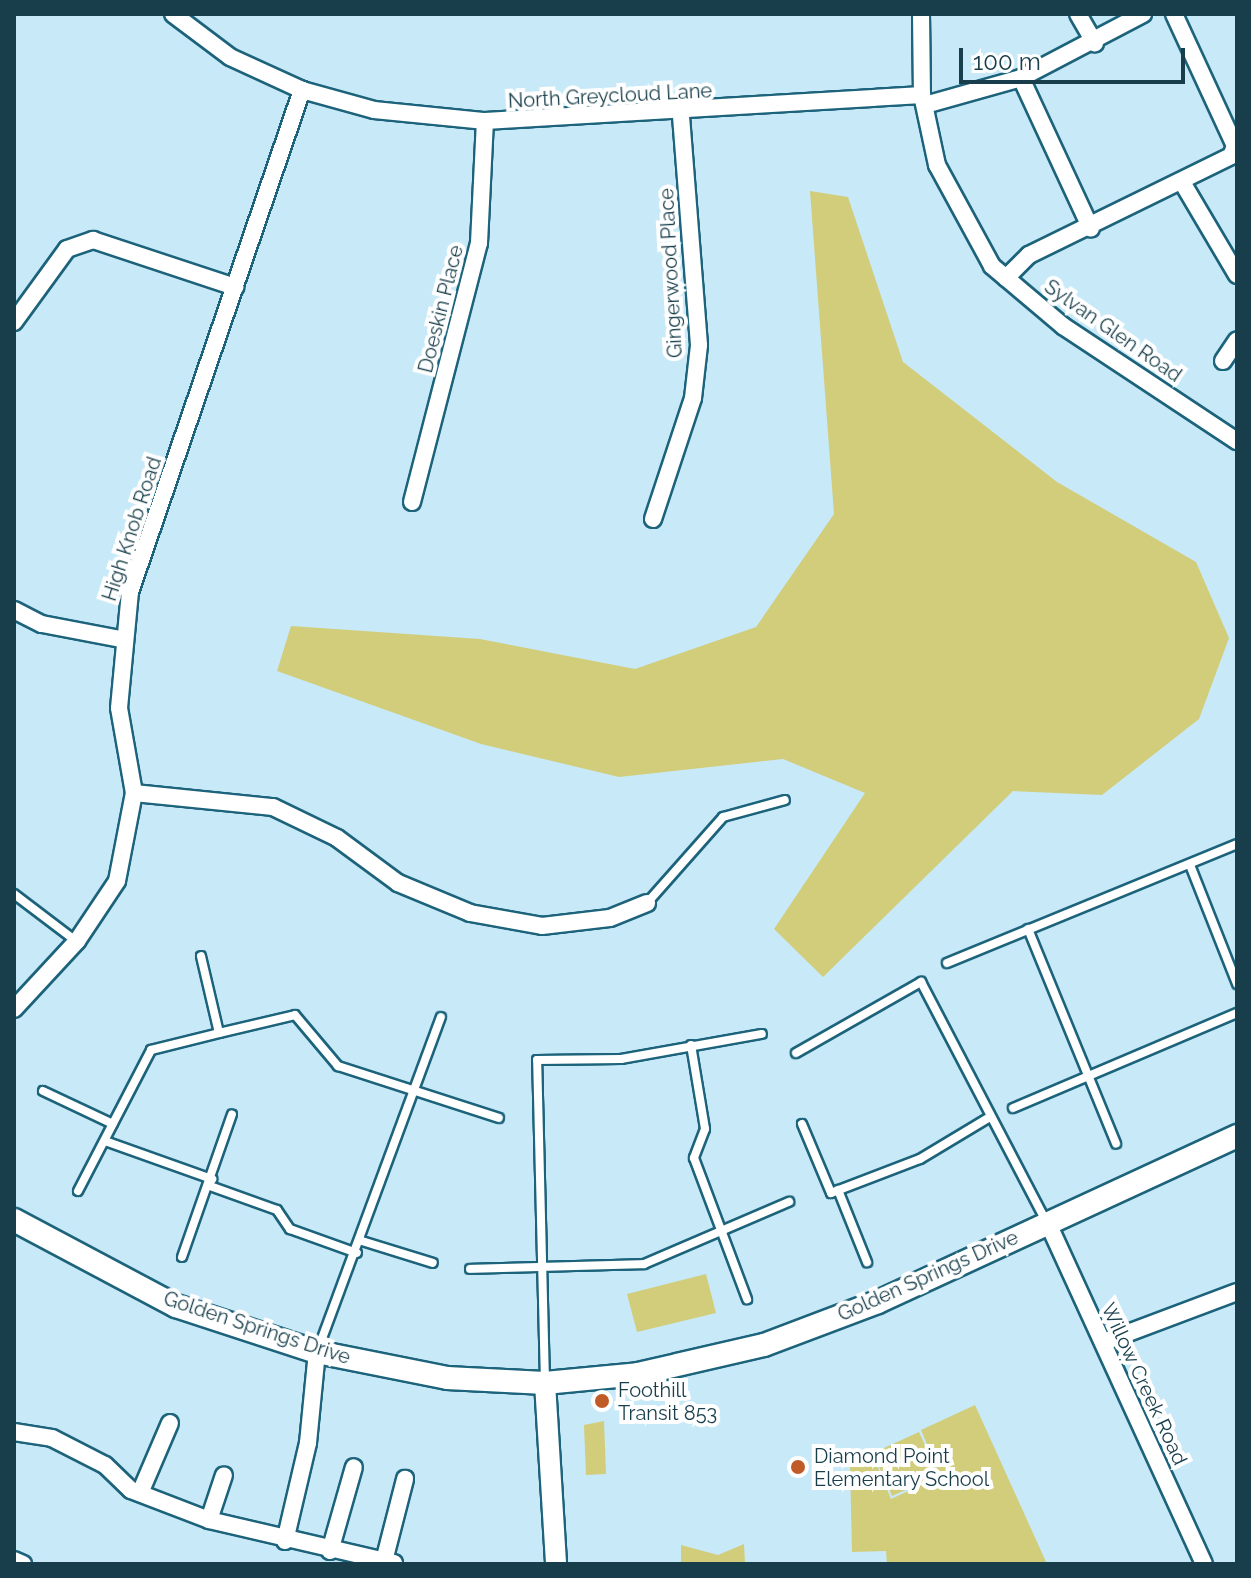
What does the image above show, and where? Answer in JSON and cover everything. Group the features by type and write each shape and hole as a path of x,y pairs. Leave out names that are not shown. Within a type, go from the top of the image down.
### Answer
{"main road":[{"name":"Golden Springs Drive","path":"14,1220 176,1306 317,1352 447,1378 545,1383 638,1374 764,1345 878,1302 1047,1221 1237,1136"}],"street":[{"name":"North Greycloud Lane","path":"173,14 230,57 302,90 374,110 485,121 923,100 1021,78 1095,43 1143,14"},
{"name":"Sylvan Glen Road","path":"921,14 923,100 937,165 961,220 1006,278 1063,326 1237,441"},
{"path":"1078,14 1095,43"},
{"path":"1006,278 1029,255 1091,229 1231,156 1235,146 1174,14"},
{"path":"1021,78 1091,229"},
{"name":"High Knob Road","path":"14,1009 77,941 117,881 134,793 119,708 121,639 302,90"},
{"name":"Gingerwood Place","path":"653,519 693,398 699,345 681,114"},
{"name":"Doeskin Place","path":"412,502 479,243 485,121"},
{"path":"1182,182 1237,275"},
{"path":"14,322 67,249 93,240 235,287"},
{"path":"1223,361 1237,340"},
{"path":"14,610 42,624 121,639"},
{"path":"134,793 273,807 337,838 398,883 470,913 542,926 610,918 647,903"},
{"name":"Willow Creek Road","path":"1047,1221 1204,1564"},
{"path":"1104,1342 1237,1292"},
{"path":"285,1541 308,1443 317,1352"},
{"path":"545,1383 556,1564"},
{"path":"140,1493 170,1423"},
{"path":"14,1432 52,1438 140,1493 209,1520 285,1541 389,1562 405,1479"},
{"path":"330,1551 354,1467"},
{"path":"209,1520 224,1475"},
{"path":"14,1560 23,1564"}],"lane":[{"path":"647,903 723,817 785,800"},
{"path":"947,963 1237,844"},
{"path":"1190,865 1237,984"},
{"path":"14,894 77,941"},
{"path":"1028,929 1116,1144"},
{"path":"201,956 219,1033"},
{"path":"796,1053 921,982 1047,1221"},
{"path":"1013,1108 1237,1013"},
{"path":"78,1191 151,1050 295,1015 338,1066 499,1118"},
{"path":"317,1352 362,1241 441,1017"},
{"path":"545,1383 537,1060 621,1059 762,1034"},
{"path":"691,1045 705,1129 694,1158 747,1299"},
{"path":"43,1091 113,1124"},
{"path":"182,1257 211,1182 232,1114"},
{"path":"802,1124 831,1193 920,1159 990,1117"},
{"path":"105,1141 277,1210 290,1229 357,1253"},
{"path":"838,1190 867,1262"},
{"path":"470,1269 644,1264 789,1202"},
{"path":"362,1241 433,1263"}],"shaded area":[{"path":"810,191 848,197 903,362 1057,482 1196,562 1229,638 1199,719 1102,795 1013,791 823,977 774,929 865,793 783,759 619,777 481,744 277,671 291,626 480,639 635,669 756,627 834,514"},
{"path":"706,1274 716,1313 637,1332 627,1294"},
{"path":"975,1405 1047,1564 887,1564 886,1551 852,1552 850,1465 873,1456 891,1499 940,1476 921,1430"},
{"path":"604,1421 606,1474 586,1475 584,1425"},
{"path":"919,1432 939,1475 892,1496 873,1453"},
{"path":"744,1544 745,1564 681,1564 681,1545 718,1555"}],"place":[{"name":"Foothill Transit 853","path":"602,1401"},
{"name":"Diamond Point Elementary School","path":"798,1467"}]}
